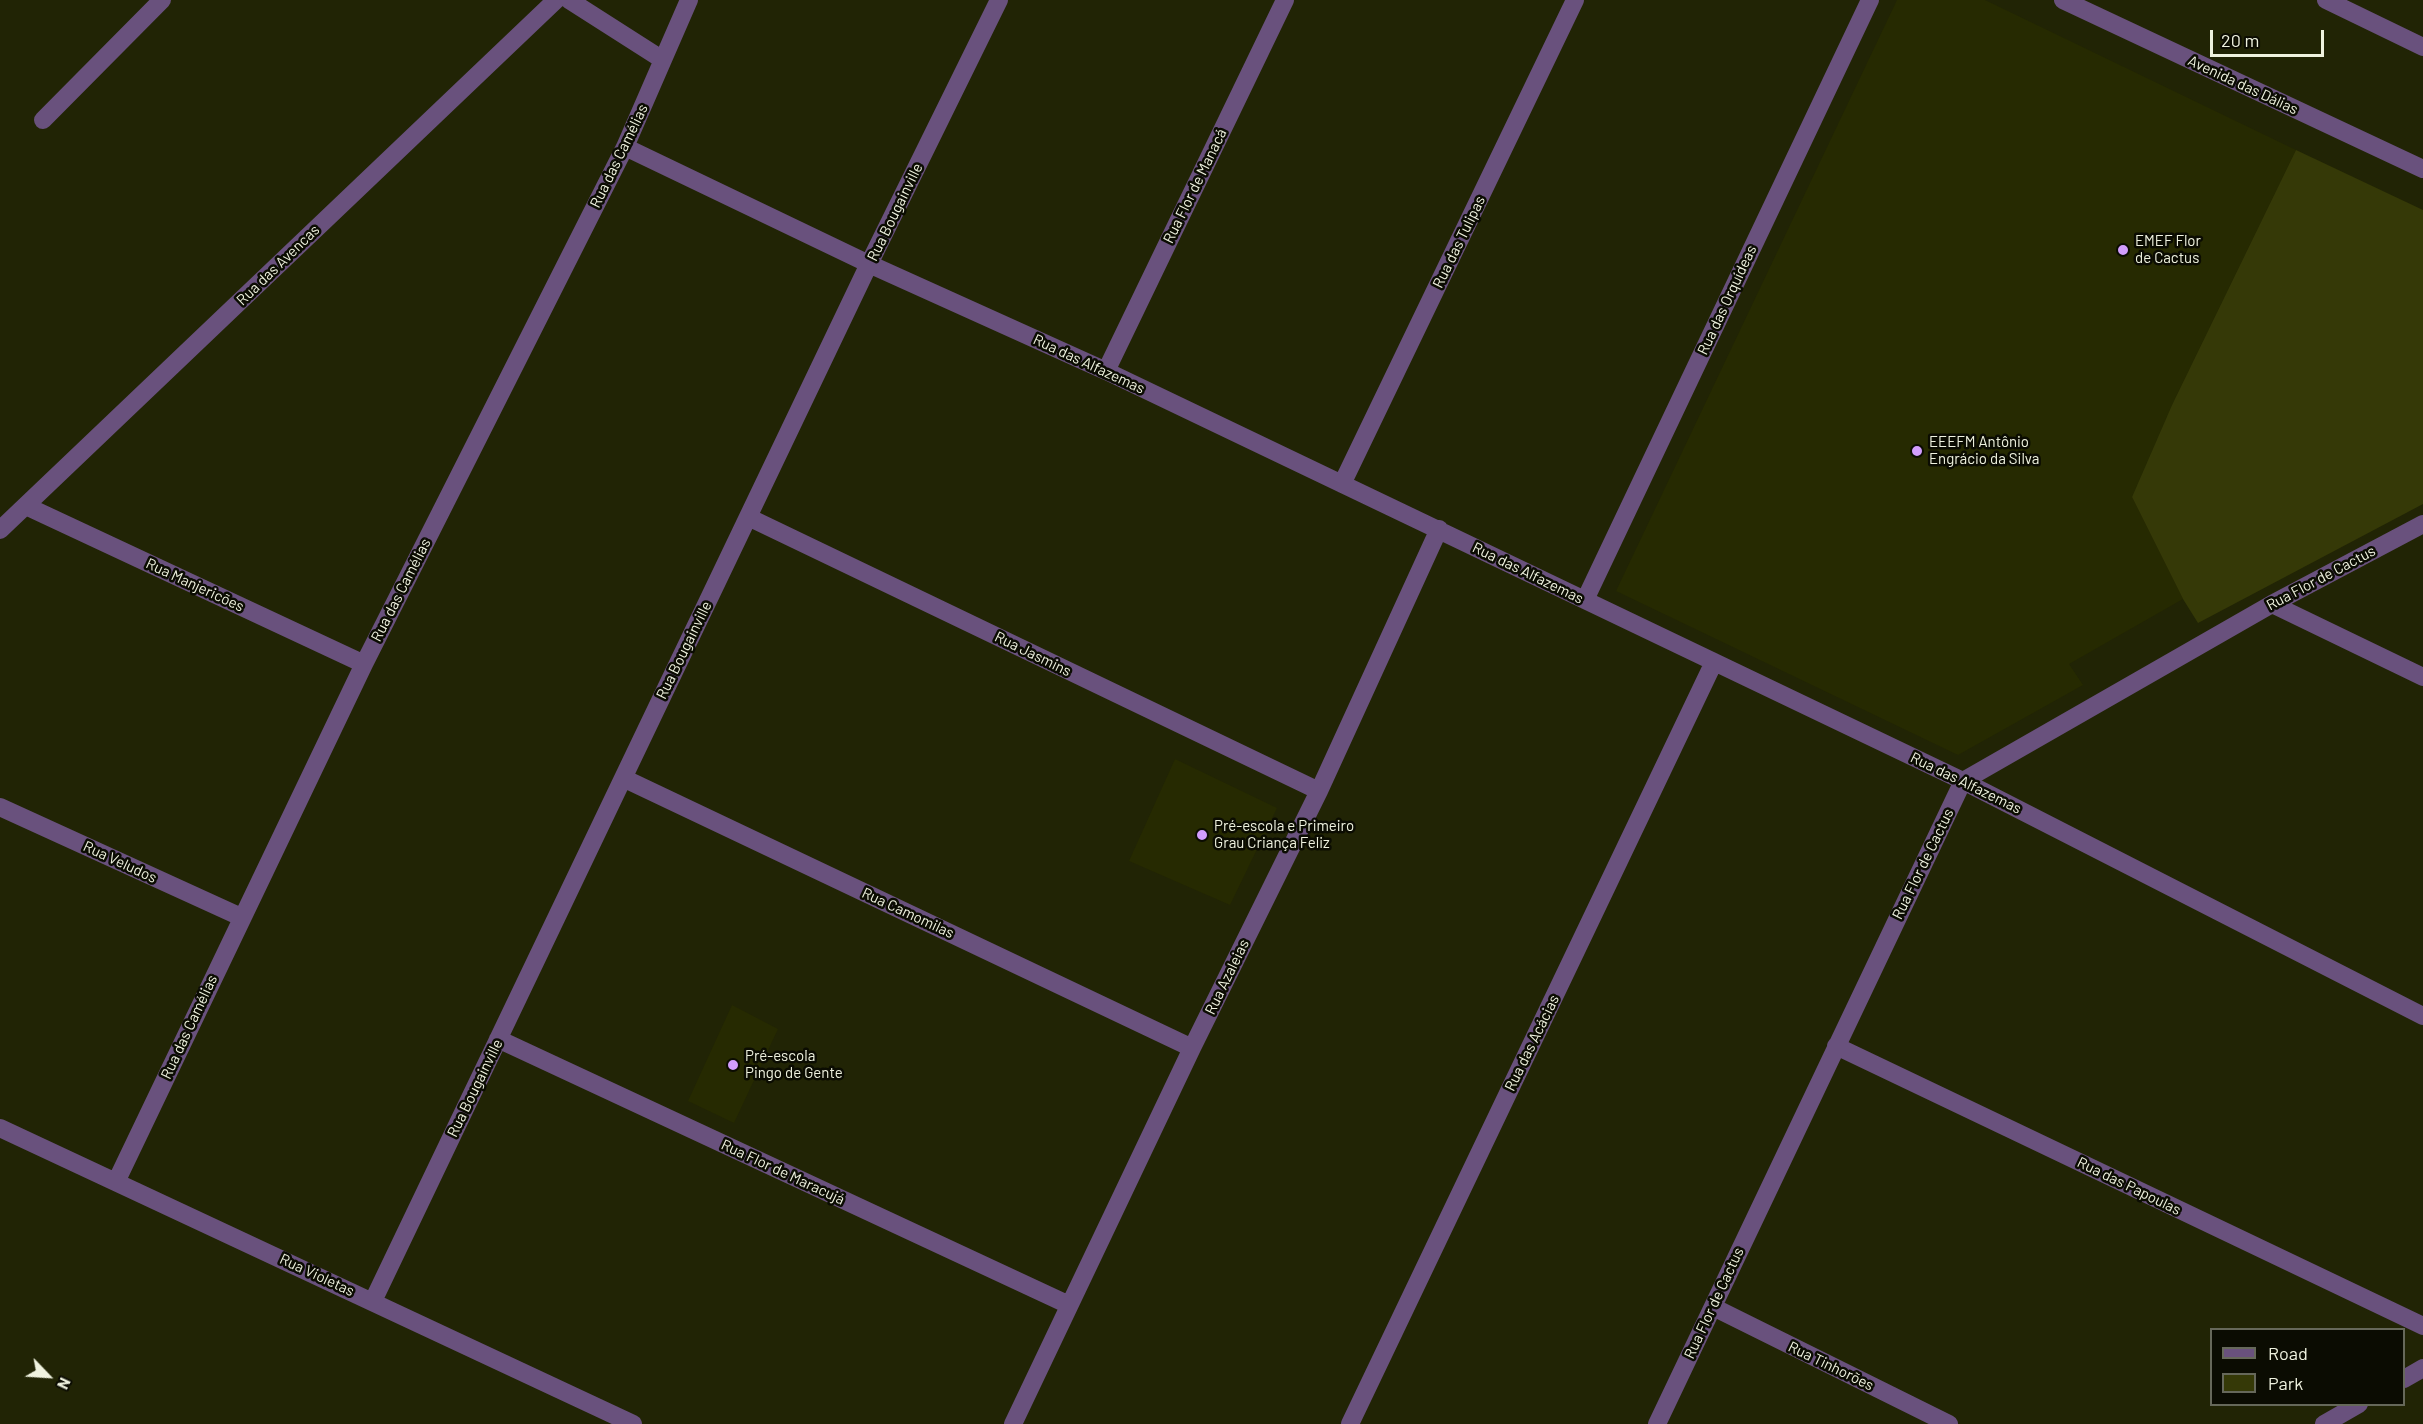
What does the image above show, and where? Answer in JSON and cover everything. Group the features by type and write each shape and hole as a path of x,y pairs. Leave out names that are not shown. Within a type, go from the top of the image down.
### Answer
{"street":[{"path":"43,120 162,0"},
{"name":"Rua das Avencas","path":"0,530 556,0"},
{"path":"569,0 663,60"},
{"name":"Rua das Camélias","path":"116,1182 364,664 625,147 689,0"},
{"name":"Rua Bougainville","path":"373,1301 869,264 999,0"},
{"name":"Rua Flor de Manacá","path":"1106,371 1285,0"},
{"name":"Rua das Tulipas","path":"1342,484 1575,0"},
{"name":"Rua das Orquídeas","path":"1585,600 1870,0"},
{"name":"Avenida das Dálias","path":"2063,0 2423,169"},
{"path":"2326,0 2423,46"},
{"name":"Rua das Alfazemas","path":"625,147 869,264 1106,371 1963,781 2423,1016"},
{"name":"Rua Manjericões","path":"26,506 364,664"},
{"name":"Rua Jasmins","path":"748,517 1319,791"},
{"name":"Rua Flor de Cactus","path":"1657,1424 1963,781 2272,604 2423,524"},
{"name":"Rua Azaleias","path":"1013,1424 1192,1048 1319,791 1438,529"},
{"path":"2272,604 2423,677"},
{"name":"Rua das Acácias","path":"1350,1424 1714,662"},
{"name":"Rua Camomilas","path":"623,778 1192,1048"},
{"name":"Rua Veludos","path":"0,807 241,917"},
{"name":"Rua Flor de Maracujá","path":"498,1039 1069,1305"},
{"name":"Rua das Papoulas","path":"1836,1046 2423,1326"},
{"name":"Rua Violetas","path":"0,1128 633,1424"},
{"name":"Rua Tinhorões","path":"1713,1307 1949,1424"},
{"path":"2405,1378 2423,1368"},
{"path":"2324,1424 2356,1406"}],"shaded area":[{"name":"EEEFM Antônio Engrácio da Silva","path":"1897,0 1985,0 2296,150 2172,405 2132,497 2183,599 2069,664 2083,685 1958,755 1616,591"},
{"name":"Pré-escola e Primeiro Grau Criança Feliz","path":"1175,759 1277,808 1230,905 1129,861"},
{"name":"Pré-escola Pingo de Gente","path":"732,1005 778,1029 734,1123 688,1101"}],"green space":[{"path":"2296,150 2423,210 2423,504 2198,623 2183,599 2132,497 2172,405"}],"place":[{"name":"EMEF Flor de Cactus","path":"2123,250"},
{"name":"EEEFM Antônio Engrácio da Silva","path":"1917,451"},
{"name":"Pré-escola e Primeiro Grau Criança Feliz","path":"1202,835"},
{"name":"Pré-escola Pingo de Gente","path":"733,1065"}]}
